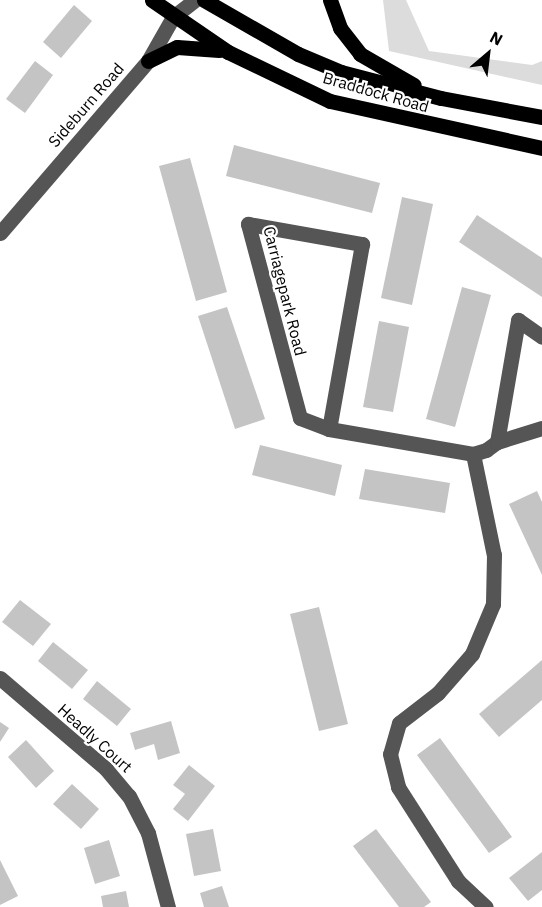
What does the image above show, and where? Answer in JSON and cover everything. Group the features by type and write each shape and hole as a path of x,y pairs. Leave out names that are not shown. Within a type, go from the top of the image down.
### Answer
{"main road":[{"name":"Braddock Road","path":"152,0 173,17 228,52 330,101 542,148"},
{"name":"Braddock Road","path":"204,0 298,54 341,72 441,98 542,117"},
{"path":"330,0 340,28 360,54 441,98"},
{"path":"148,61 177,47 228,52"}],"street":[{"name":"Sideburn Road","path":"0,233 148,61 173,17 195,0"},
{"name":"Carriagepark Road","path":"329,429 362,244 248,224 300,418 329,429 473,454"},
{"path":"496,442 518,320 542,337"},
{"path":"486,907 458,881 398,787 390,754 399,723 438,693 472,654 493,604 494,555 473,454 496,442 542,428"},
{"name":"Headly Court","path":"0,678 106,769 129,796 148,832 168,907"}],"shaded area":[{"path":"383,0 406,0 429,51 532,65 542,61 542,85 389,51"}],"building":[{"path":"74,5 92,21 61,58 43,42"},
{"path":"35,61 53,75 25,113 6,99"},
{"path":"234,145 380,183 372,213 226,176"},
{"path":"190,158 227,292 196,301 159,166"},
{"path":"402,197 433,204 412,305 381,298"},
{"path":"477,215 542,258 542,297 459,242"},
{"path":"462,287 491,295 455,427 426,419"},
{"path":"227,307 265,419 235,429 198,316"},
{"path":"379,321 409,327 393,412 363,407"},
{"path":"260,445 342,465 335,496 252,475"},
{"path":"365,469 450,483 445,513 359,499"},
{"path":"537,491 542,502 542,575 509,504"},
{"path":"20,600 51,624 33,646 2,622"},
{"path":"319,607 348,724 319,731 290,614"},
{"path":"53,642 88,670 72,689 38,661"},
{"path":"542,660 542,700 499,737 479,714"},
{"path":"97,681 131,709 117,726 83,699"},
{"path":"171,721 180,753 158,760 154,744 135,750 130,733"},
{"path":"0,722 9,728 0,742"},
{"path":"440,738 512,837 489,853 417,755"},
{"path":"26,740 54,771 36,788 8,757"},
{"path":"189,765 215,786 188,821 173,809 185,794 173,785"},
{"path":"72,784 99,809 81,829 53,804"},
{"path":"213,829 221,871 194,876 186,834"},
{"path":"376,829 431,902 424,907 399,907 353,846"},
{"path":"109,840 120,876 95,884 84,848"},
{"path":"542,852 542,890 528,901 509,878"},
{"path":"0,860 18,896 0,905"},
{"path":"222,886 229,907 204,907 200,893"},
{"path":"126,891 129,907 103,907 101,896"}]}
